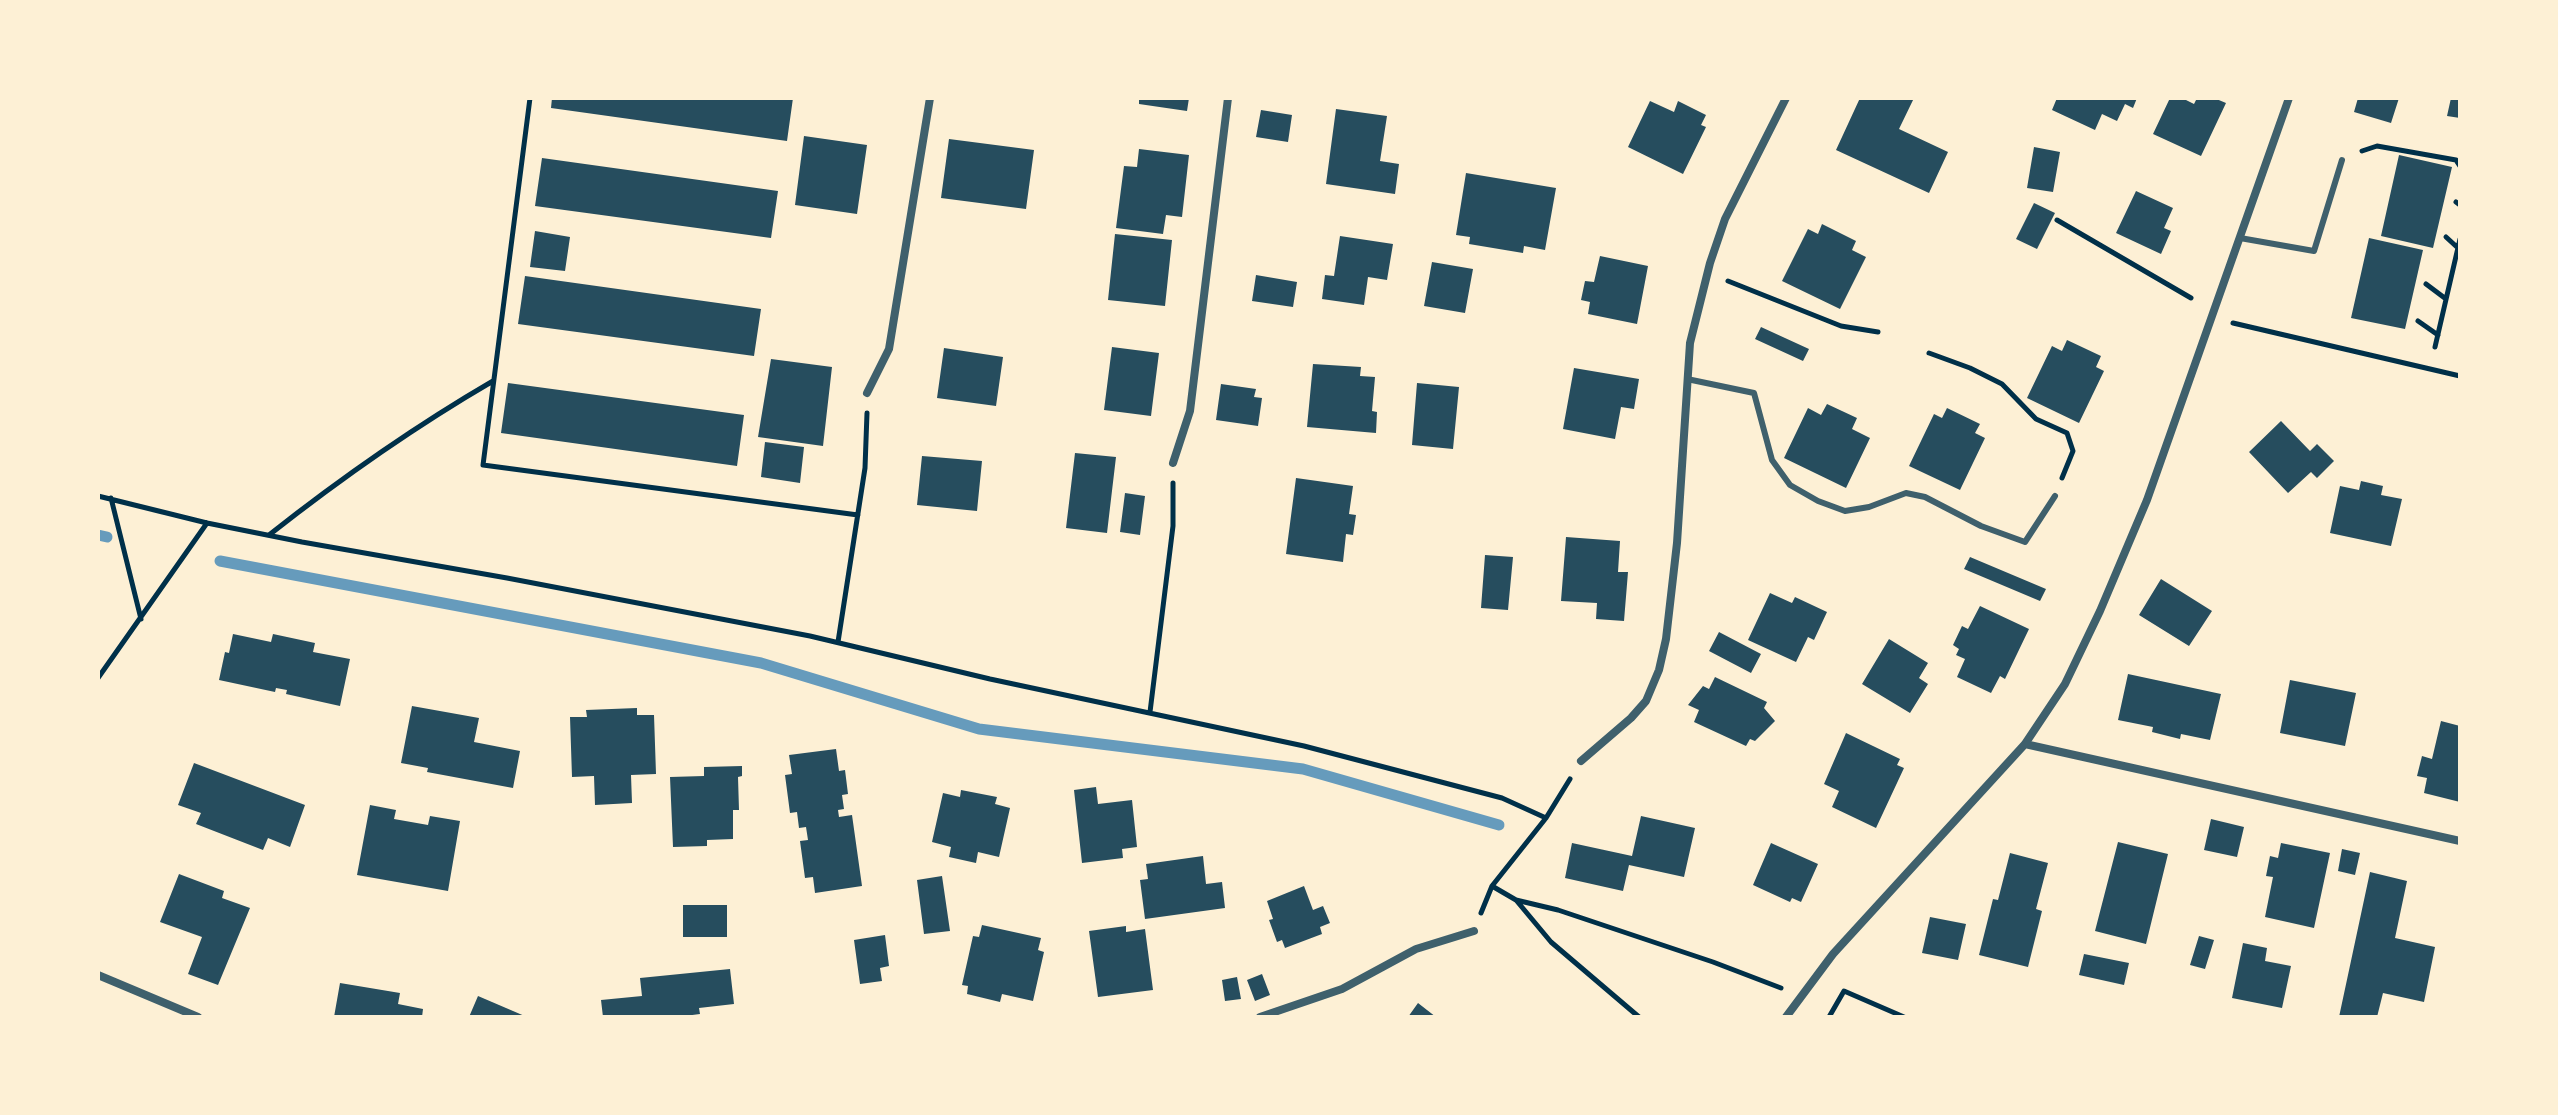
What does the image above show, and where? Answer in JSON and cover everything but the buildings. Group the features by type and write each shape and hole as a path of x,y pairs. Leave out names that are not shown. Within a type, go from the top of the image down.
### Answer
{"street":[{"path":"867,393 889,349 930,98"},
{"path":"1173,463 1190,411 1228,98"},
{"path":"1581,761 1646,701 1659,670 1666,639 1677,543 1690,343 1707,273 1725,219 1786,98"},
{"path":"1786,1017 1833,954 2025,744 2065,684 2147,500 2289,98"},
{"path":"2025,744 2460,841"},
{"path":"1260,1017 1342,989 1416,949 1474,931"},
{"path":"98,975 198,1017"}],"lane":[{"path":"2240,238 2314,251 2342,160"},
{"path":"1687,379 1754,393 1772,460 1790,485 1818,501 1845,511 1869,507 1906,493 1925,497 1981,526 2025,542 2055,496"}],"path":[{"path":"530,98 483,465 858,515"},
{"path":"2358,152 2377,146 2456,160 2460,166"},
{"path":"2057,220 2191,298"},
{"path":"2446,237 2458,248"},
{"path":"2435,347 2460,239"},
{"path":"1707,273 1841,326 1878,332"},
{"path":"2426,284 2446,299"},
{"path":"2418,321 2438,335"},
{"path":"2232,322 2460,376"},
{"path":"1929,353 2002,384 2036,419 2067,433 2073,451 2055,496"},
{"path":"269,535 334,484 494,380"},
{"path":"838,642 865,468 867,393"},
{"path":"1150,712 1173,526 1173,463"},
{"path":"98,496 207,523 838,642 990,679 1304,746 1502,798 1546,818"},
{"path":"111,498 141,619"},
{"path":"98,678 207,523"},
{"path":"1474,931 1492,886 1546,818 1581,761"},
{"path":"1492,886 1516,900 1558,910 1786,990"},
{"path":"1516,900 1551,942 1639,1017"},
{"path":"1829,1017 1844,991 1904,1017"}],"waterway":[{"path":"98,535 107,537"},
{"path":"220,561 761,663 979,729 1303,769 1499,825"}]}
